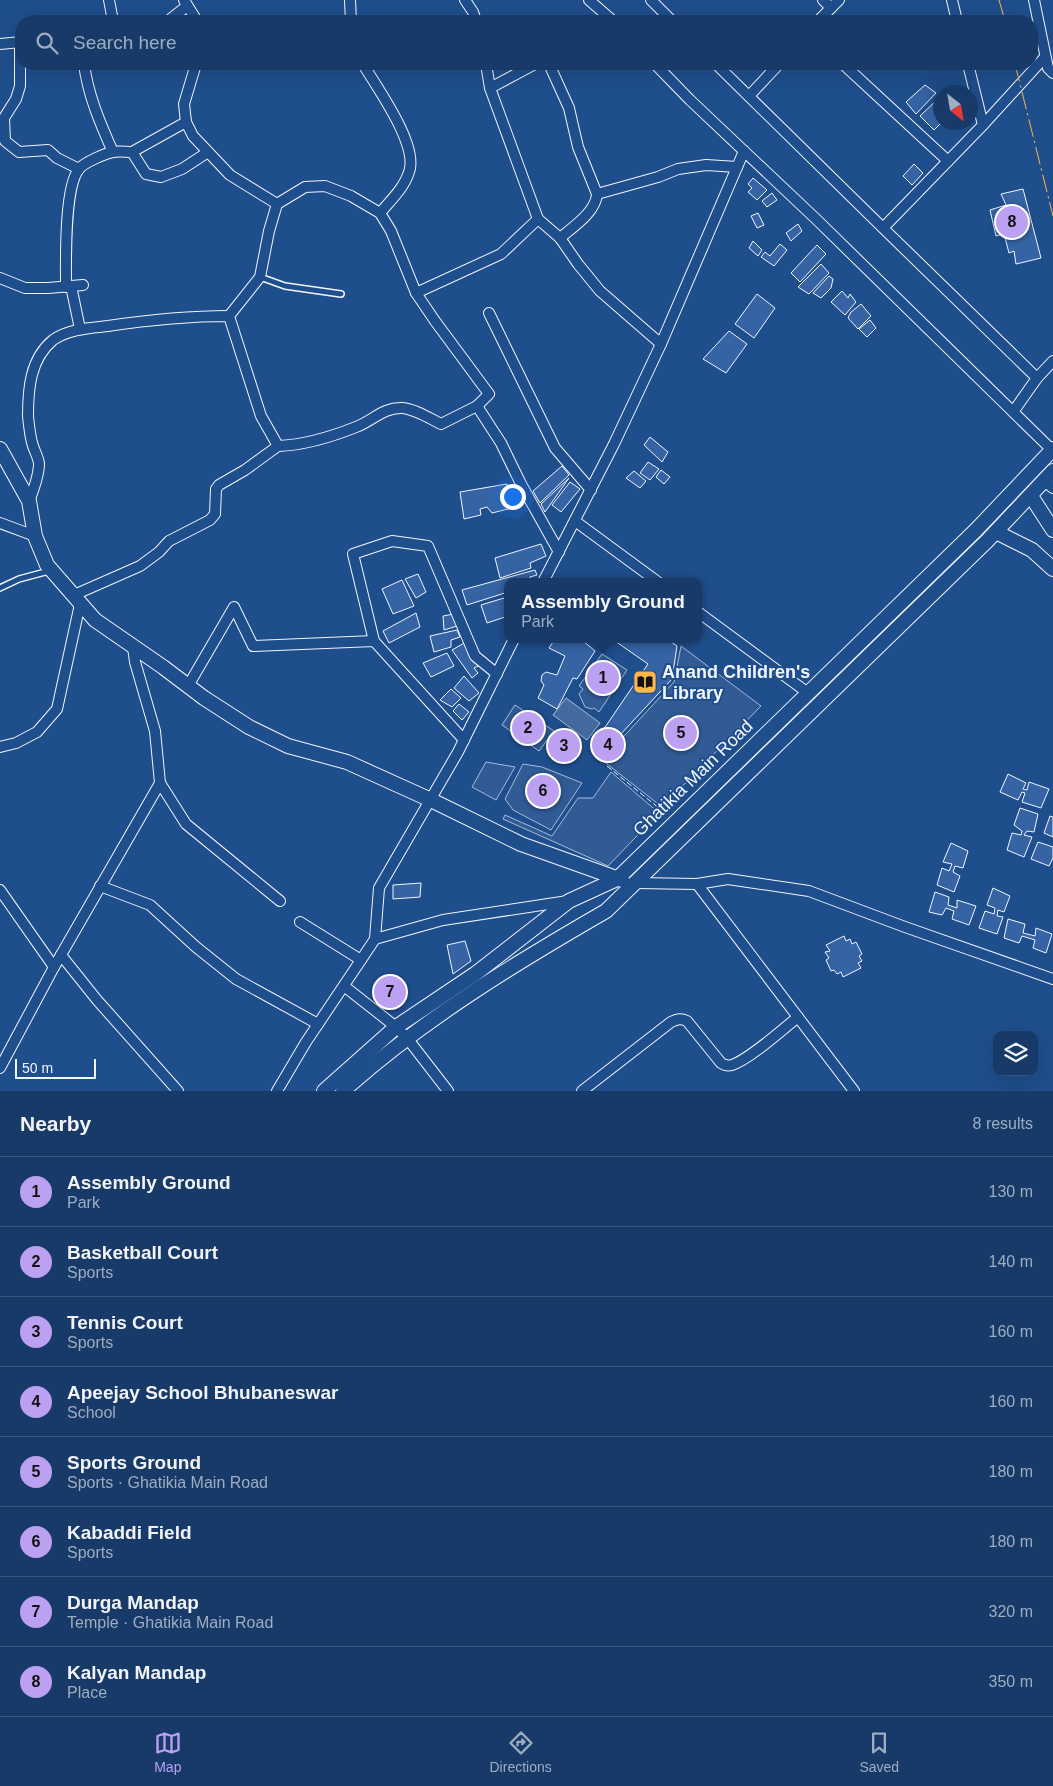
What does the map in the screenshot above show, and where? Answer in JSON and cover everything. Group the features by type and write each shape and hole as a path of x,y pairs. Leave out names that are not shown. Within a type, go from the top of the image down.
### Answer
{"street":[{"path":"109,0 112,15"},
{"path":"350,0 351,15"},
{"path":"465,0 474,15"},
{"path":"651,0 666,15"},
{"path":"823,0 831,8"},
{"path":"824,15 839,0"},
{"path":"952,0 956,15"},
{"path":"1034,0 1037,15"},
{"path":"592,1 607,15"},
{"path":"174,15 185,3 193,15"},
{"path":"1038,19 1048,68 1053,73"},
{"path":"0,44 15,43"},
{"path":"1038,66 1046,57"},
{"path":"20,70 20,86 16,99 4,118 3,142 18,152 48,150 56,158 79,169"},
{"path":"85,70 98,120 113,152"},
{"path":"194,70 184,104 186,122 193,136 230,175 278,204"},
{"path":"368,70 395,117 409,148 411,162 409,172 401,188 380,213"},
{"path":"487,70 490,88 538,219 560,238 600,291 661,344"},
{"path":"490,88 524,70"},
{"path":"552,70 569,108 578,146 597,194 597,200 583,217 560,238"},
{"path":"661,70 1053,449"},
{"path":"722,70 1038,378"},
{"path":"749,96 773,70"},
{"path":"849,70 948,161"},
{"path":"969,70 983,125"},
{"path":"883,228 1034,70"},
{"path":"80,330 69,287 69,204 73,184 79,169 89,162 113,152 132,152 186,122"},
{"path":"545,578 614,444 661,344 744,151"},
{"path":"132,152 146,174 161,178 208,152"},
{"path":"597,194 658,177 678,169 706,165 737,167"},
{"path":"77,599 140,566 160,552 169,542 210,520 215,514 216,489 219,485 245,470 278,446 293,446 331,436 358,426 388,410 402,408 414,411 441,424 476,406 490,394 435,321 416,292 391,231 380,213 351,196 325,186 305,187 278,204 269,231 260,277 229,316"},
{"path":"416,292 501,254 538,219"},
{"path":"0,278 25,288 83,285"},
{"path":"489,313 555,448 591,490"},
{"path":"30,501 39,464 32,444 29,425 28,399 30,382 35,365 54,339 80,330 187,316 229,316"},
{"path":"229,316 261,416 278,446"},
{"path":"1013,412 1053,361"},
{"path":"476,406 501,442 521,484 559,552"},
{"path":"0,448 30,501 35,536 47,565 95,620 249,727 288,746 347,762 521,844 617,879 636,883 697,884 728,879 808,890 905,928 1053,978"},
{"name":"Ghatikia Main Road","path":"324,1091 396,1027 475,974 569,901 617,879 976,530 1053,449"},
{"name":"Ghatikia Main Road","path":"343,1091 407,1038 542,948 606,911 1031,496 1050,480"},
{"path":"1031,496 1053,530"},
{"path":"575,521 653,578"},
{"path":"0,523 35,536"},
{"path":"996,532 1032,550 1053,569"},
{"path":"464,740 374,640 354,554 392,541 428,546 475,656 497,674"},
{"path":"910,594 921,605"},
{"path":"0,747 37,732 57,709 77,599"},
{"path":"188,686 234,607 253,646 374,640"},
{"path":"702,615 808,693"},
{"path":"277,1091 318,1024 375,940 379,888 464,740 512,643"},
{"path":"133,647 135,662 155,731 160,783 186,824 280,901"},
{"path":"0,1068 60,955 160,783"},
{"path":"697,884 854,1091"},
{"path":"100,886 150,905 196,947 236,979 318,1024"},
{"path":"0,890 54,967"},
{"path":"375,940 443,920 569,901"},
{"path":"300,922 361,960"},
{"path":"60,955 97,1000 178,1091"},
{"path":"344,986 407,1038 448,1091"},
{"path":"582,1091 676,1019 683,1018 687,1021 721,1063 732,1065 798,1017"}],"lane":[{"path":"260,277 285,286 340,294"},
{"path":"0,588 19,579 52,570"}],"shaded area":[{"path":"681,646 761,706 662,807 602,760 674,682"},
{"path":"602,654 627,670 599,712 594,708 585,707 579,694 583,689 579,686"},
{"path":"566,698 600,723 587,740 553,715"},
{"path":"515,705 554,731 539,751 502,725"},
{"path":"486,762 515,767 496,800 472,787"},
{"path":"523,764 542,767 582,783 551,830 513,810 505,799"},
{"path":"611,772 659,813 608,866 503,819 505,815 552,836 578,798 593,798"}],"building":[{"path":"925,85 933,91 933,96 916,114 906,102"},
{"path":"933,104 933,129 920,116"},
{"path":"914,164 923,173 912,185 903,176"},
{"path":"753,178 767,190 757,200 748,192 752,188 748,184"},
{"path":"1023,189 1041,258 1016,264 1014,251 1009,253 1004,234 996,236 990,210 1006,205 1001,194"},
{"path":"772,193 777,200 767,207 762,201"},
{"path":"758,213 764,225 757,228 751,216"},
{"path":"798,224 802,231 791,241 786,233"},
{"path":"753,241 762,250 758,256 749,248"},
{"path":"780,244 787,250 774,266 761,257 765,252 770,256"},
{"path":"817,245 826,254 800,282 791,273"},
{"path":"821,264 829,273 809,294 798,287"},
{"path":"829,276 833,279 831,288 821,298 813,293"},
{"path":"842,291 848,298 850,294 856,302 845,315 831,302"},
{"path":"757,294 775,308 754,338 735,324"},
{"path":"861,304 871,316 858,329 848,318 851,312"},
{"path":"870,320 876,328 867,337 859,329"},
{"path":"729,331 747,344 726,373 703,359"},
{"path":"650,437 668,452 662,462 644,445"},
{"path":"648,462 659,469 650,480 640,473"},
{"path":"562,466 569,475 540,503 533,491"},
{"path":"661,470 670,477 664,484 656,477"},
{"path":"634,471 646,481 640,488 626,478"},
{"path":"569,478 545,512 541,504"},
{"path":"570,482 580,489 561,512 552,505"},
{"path":"507,484 512,508 492,513 487,507 480,509 481,515 464,519 460,492"},
{"path":"541,544 546,556 530,563 531,568 500,578 495,558"},
{"path":"535,570 537,575 530,578 506,578"},
{"path":"418,574 426,592 416,598 405,579"},
{"path":"504,578 504,593 467,605 462,590"},
{"path":"402,580 414,606 393,614 382,589"},
{"path":"504,598 504,617 487,623 481,605"},
{"path":"416,613 420,627 389,643 383,631"},
{"path":"454,614 457,626 444,630 443,616"},
{"path":"457,630 460,637 451,640 451,647 434,652 430,636"},
{"path":"466,642 480,665 474,668 478,673 472,678 452,650"},
{"path":"552,643 585,643 595,651 577,679 573,678 557,709 538,698 544,685 541,681 542,675 546,672 557,675 565,656 549,648"},
{"path":"618,643 673,643 677,646 672,679 606,750 595,742 648,664"},
{"path":"447,653 454,666 431,677 423,663"},
{"path":"464,676 479,693 469,701 454,688"},
{"path":"451,689 461,698 452,707 440,700"},
{"path":"459,704 469,712 462,720 453,711"},
{"path":"1008,774 1026,783 1023,789 1027,790 1029,782 1049,789 1041,808 1022,802 1025,793 1022,792 1018,800 1000,792"},
{"path":"1020,808 1038,814 1034,832 1027,831 1024,835 1032,837 1024,857 1007,850 1012,833 1021,835 1022,831 1014,825"},
{"path":"1050,816 1053,817 1053,837 1044,833"},
{"path":"1038,842 1053,847 1053,858 1049,866 1031,859"},
{"path":"951,843 968,851 963,868 955,866 953,872 960,876 954,892 937,885 942,868 949,871 952,864 943,862"},
{"path":"421,883 420,897 393,899 393,885"},
{"path":"993,888 1010,896 1004,912 998,910 997,916 1003,917 997,934 979,928 985,911 994,914 995,908 987,905"},
{"path":"935,892 949,897 948,905 957,908 957,900 976,906 969,925 952,919 954,911 946,908 942,915 929,912"},
{"path":"1008,919 1025,924 1023,933 1035,936 1036,928 1052,934 1046,953 1033,948 1035,940 1022,936 1019,943 1004,938"},
{"path":"844,936 846,941 850,939 852,944 856,942 862,954 859,956 862,961 858,963 861,968 843,977 841,972 837,974 834,970 831,971 826,960 829,958 825,952 830,951 826,945"},
{"path":"465,941 471,961 453,974 447,945"},
{"path":"391,986 400,999 388,1009 378,999"}],"fence":[{"path":"607,766 660,809"}],"power":[{"path":"999,0 1003,15"},
{"path":"1016,70 1053,216"}],"place":[{"name":"Kalyan Mandap","path":"1012,222"},
{"name":"Assembly Ground","path":"603,678"},
{"name":"Anand Children's Library","path":"645,682"},
{"name":"Basketball Court","path":"528,728"},
{"name":"Sports Ground","path":"681,733"},
{"name":"Apeejay School Bhubaneswar","path":"608,745"},
{"name":"Tennis Court","path":"564,746"},
{"name":"Kabaddi Field","path":"543,791"},
{"name":"Durga Mandap","path":"390,992"}]}
